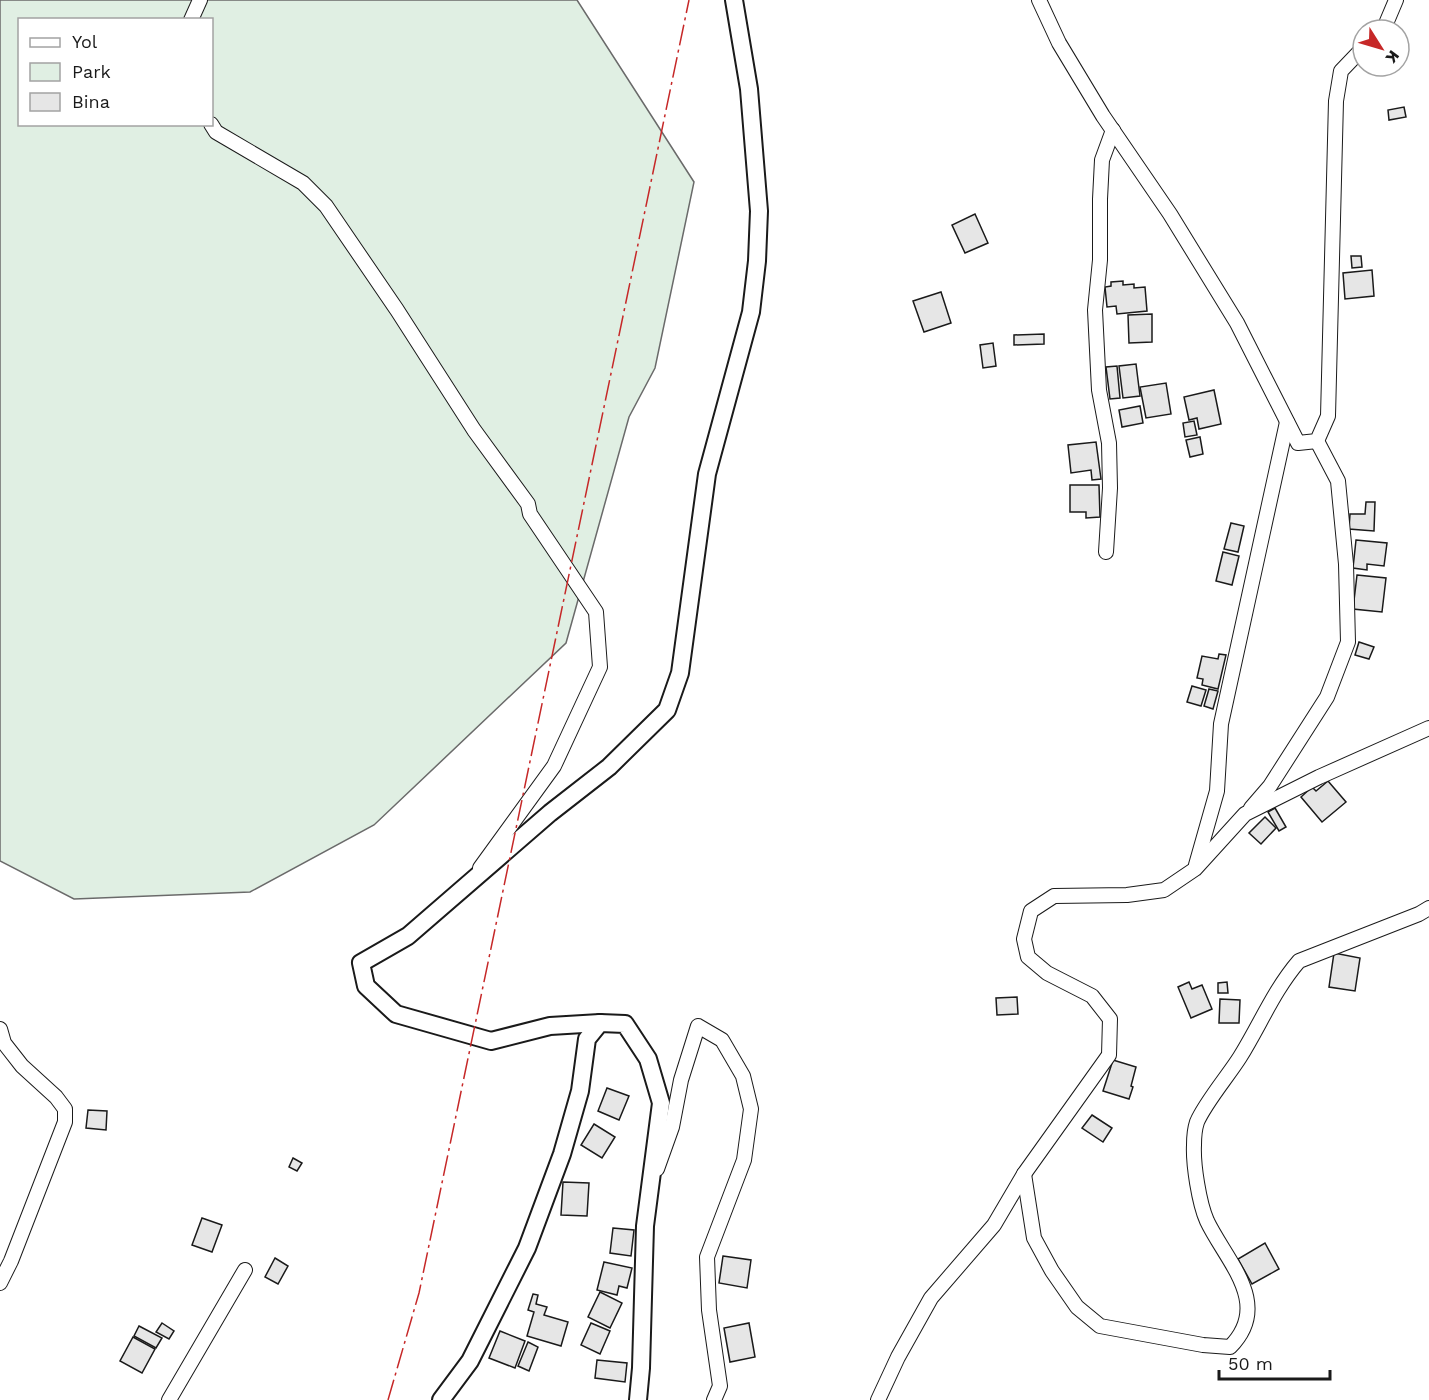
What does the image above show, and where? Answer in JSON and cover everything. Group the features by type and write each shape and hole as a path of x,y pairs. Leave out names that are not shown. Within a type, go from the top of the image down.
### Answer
{"street":[{"path":"192,18 200,0"},
{"path":"638,1400 645,1226 661,1103 648,1059 626,1024 550,1026 491,1041 396,1014 366,986 361,963 408,936 550,813 609,767 667,710 680,673 707,474 751,312 757,261 759,211 749,89 734,0"},
{"path":"1039,0 1059,43 1113,130 1170,214 1237,323 1298,443 1317,441"},
{"path":"1388,18 1396,0"},
{"path":"1317,441 1328,417 1336,101 1341,70 1351,60"},
{"path":"212,126 216,132 303,183 326,206 397,310 474,430 528,504 530,514 596,612 600,667 554,766 466,887"},
{"path":"1106,552 1110,488 1109,443 1099,390 1095,310 1100,260 1102,160 1113,130"},
{"path":"1195,869 1218,790 1221,724 1287,422"},
{"path":"878,1400 898,1357 931,1298 994,1225 1024,1173 1109,1055 1110,1019 1092,996 1047,973 1028,957 1024,939 1031,911 1054,896 1128,895 1164,890 1195,869 1270,786 1326,697 1348,642 1346,564 1338,481 1317,441"},
{"path":"1245,814 1319,777 1429,728"},
{"path":"1024,1173 1034,1238 1052,1271 1077,1307 1100,1326 1203,1345 1230,1347 1242,1335 1248,1311 1240,1274 1207,1220 1195,1171 1194,1145 1197,1122 1241,1056 1285,976 1299,960 1419,914 1429,908"},
{"path":"441,1400 470,1361 527,1248 562,1154 580,1091 587,1039 600,1023"},
{"path":"650,1186 672,1127 681,1080 698,1026 722,1040 743,1076 751,1109 744,1160 707,1257 709,1310 720,1386 714,1400"},
{"path":"0,1029 4,1043 22,1066 56,1097 64,1109 65,1122 11,1261 0,1282"},
{"path":"169,1400 245,1270"}],"green space":[{"path":"0,0 577,0 694,182 655,368 629,417 566,643 374,825 250,892 74,899 0,861"}],"building":[{"path":"1404,107 1406,117 1389,120 1388,110"},
{"path":"975,214 988,243 965,253 952,225"},
{"path":"1351,256 1361,256 1362,267 1352,268"},
{"path":"1372,270 1374,296 1345,299 1343,273"},
{"path":"1123,281 1123,285 1134,284 1134,288 1145,287 1147,311 1117,314 1116,306 1107,307 1105,287 1111,286 1111,282"},
{"path":"941,292 951,323 924,332 913,301"},
{"path":"1152,314 1152,342 1129,343 1128,315"},
{"path":"1044,334 1044,344 1014,345 1014,335"},
{"path":"993,343 996,366 983,368 980,345"},
{"path":"1136,364 1140,396 1123,398 1119,366"},
{"path":"1117,366 1120,398 1110,399 1106,367"},
{"path":"1166,383 1171,414 1146,418 1140,387"},
{"path":"1214,390 1221,424 1199,429 1197,418 1189,420 1184,397"},
{"path":"1140,406 1143,423 1122,427 1119,410"},
{"path":"1194,421 1197,435 1185,437 1183,423"},
{"path":"1200,437 1203,454 1190,457 1186,440"},
{"path":"1096,442 1101,479 1092,480 1091,470 1071,473 1068,445"},
{"path":"1070,485 1099,485 1100,517 1086,518 1086,512 1070,512"},
{"path":"1366,502 1375,502 1374,531 1349,529 1350,514 1365,514"},
{"path":"1231,523 1244,526 1238,552 1224,549"},
{"path":"1356,540 1387,543 1384,566 1367,564 1367,570 1353,568"},
{"path":"1223,552 1239,556 1232,585 1216,581"},
{"path":"1357,575 1386,578 1382,612 1353,609"},
{"path":"1359,642 1374,647 1369,659 1355,655"},
{"path":"1219,654 1226,655 1218,689 1202,685 1203,679 1197,678 1202,656 1218,659"},
{"path":"1192,686 1206,690 1201,706 1187,702"},
{"path":"1209,689 1218,691 1213,709 1204,706"},
{"path":"1328,781 1346,802 1322,822 1301,797 1312,787 1316,791"},
{"path":"1275,808 1286,827 1279,831 1268,812"},
{"path":"1265,817 1276,828 1261,844 1249,833"},
{"path":"1334,953 1360,958 1355,991 1329,987"},
{"path":"1189,982 1192,989 1202,985 1212,1009 1191,1018 1178,987"},
{"path":"1227,982 1228,993 1218,993 1218,983"},
{"path":"1017,997 1018,1014 997,1015 996,998"},
{"path":"1220,999 1240,1000 1239,1023 1219,1023"},
{"path":"1113,1060 1136,1067 1129,1099 1103,1091"},
{"path":"607,1088 629,1096 619,1120 598,1111"},
{"path":"88,1110 107,1111 106,1130 86,1128"},
{"path":"1092,1115 1112,1128 1103,1142 1082,1128"},
{"path":"594,1124 615,1137 602,1158 581,1145"},
{"path":"293,1158 302,1163 297,1171 289,1167"},
{"path":"563,1182 589,1183 587,1216 561,1215"},
{"path":"202,1218 222,1225 212,1252 192,1245"},
{"path":"613,1228 634,1230 631,1256 610,1253"},
{"path":"1265,1243 1279,1269 1252,1284 1238,1259"},
{"path":"723,1256 751,1260 747,1288 719,1283"},
{"path":"275,1258 288,1266 278,1284 265,1277"},
{"path":"604,1262 632,1268 627,1288 619,1286 617,1295 597,1290"},
{"path":"600,1292 622,1303 610,1328 588,1317"},
{"path":"533,1294 538,1295 536,1304 547,1307 544,1315 568,1322 561,1346 527,1336 534,1312 528,1310"},
{"path":"162,1323 174,1331 169,1339 156,1332"},
{"path":"591,1323 610,1331 600,1354 581,1345"},
{"path":"749,1323 755,1357 730,1362 724,1328"},
{"path":"139,1326 162,1338 156,1348 134,1336"},
{"path":"500,1331 525,1341 515,1368 489,1358"},
{"path":"133,1337 155,1349 142,1373 120,1361"},
{"path":"528,1342 538,1347 529,1371 518,1366"},
{"path":"597,1360 627,1363 625,1382 595,1378"}],"power":[{"path":"388,1400 419,1293 689,0"}]}
